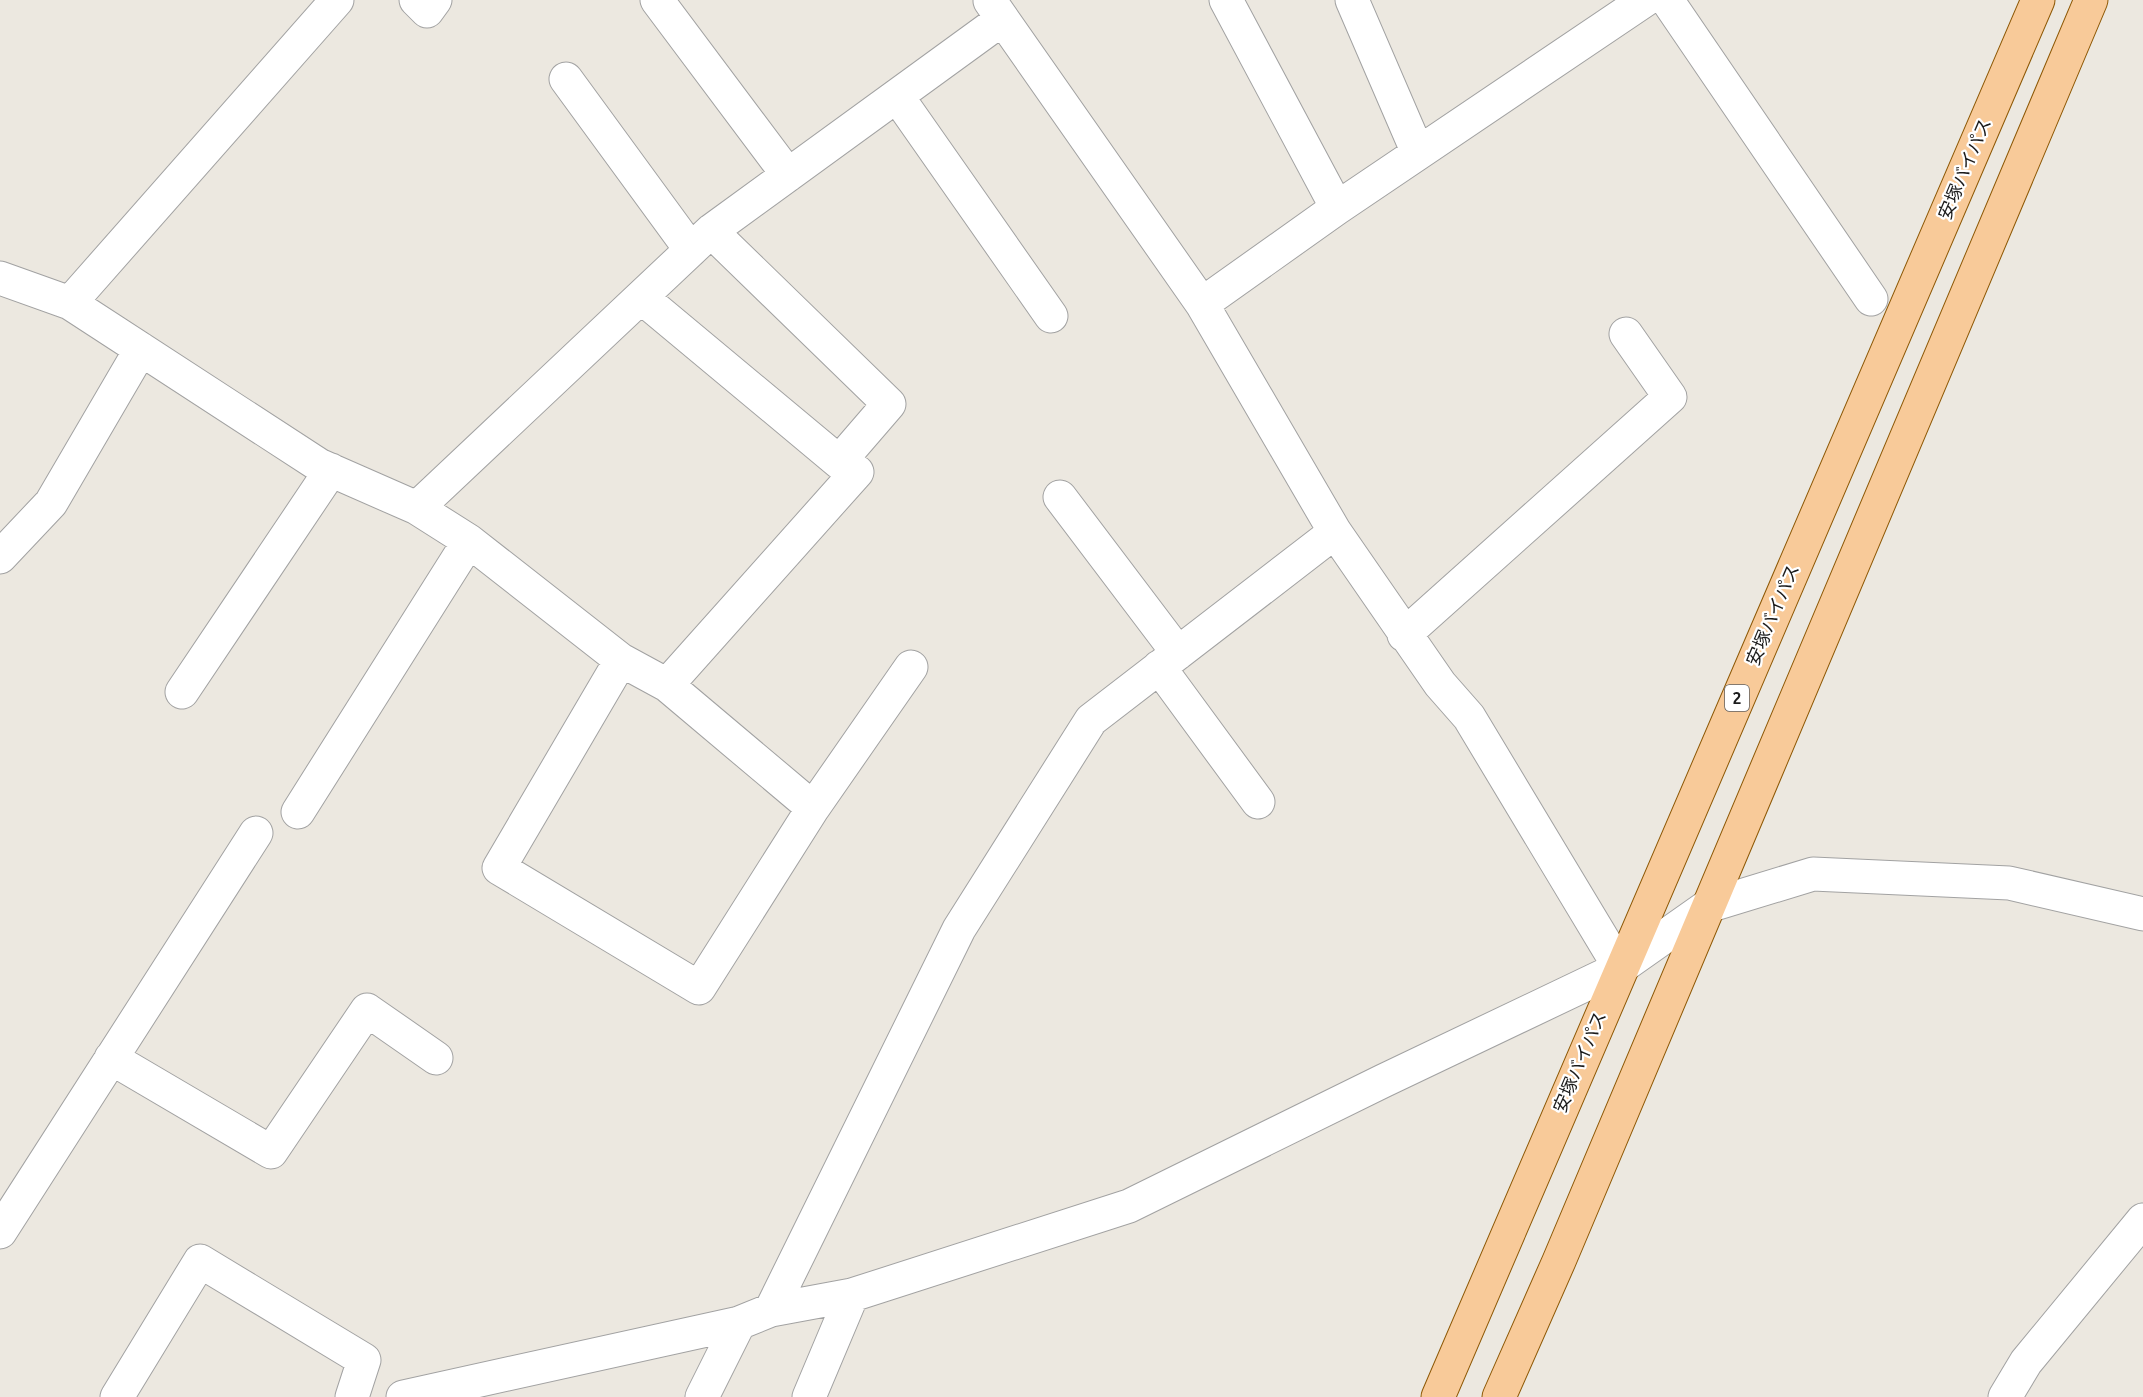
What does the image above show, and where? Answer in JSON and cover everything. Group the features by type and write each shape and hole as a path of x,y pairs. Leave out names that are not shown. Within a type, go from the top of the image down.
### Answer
{"main road":[{"name":"安塚バイパス","path":"1438,1397 2038,0"},
{"path":"1499,1397 1559,1261 2091,0"}],"street":[{"path":"70,303 337,0"},
{"path":"416,0 427,10 435,0"},
{"path":"657,0 788,175"},
{"path":"1226,0 1337,208"},
{"path":"1352,0 1418,153"},
{"path":"1202,304 1337,208 1645,0"},
{"path":"1667,0 1871,299"},
{"path":"417,508 701,241 897,96 996,10 1202,304 1335,532 1404,635 1440,684 1469,717 1620,969"},
{"path":"566,79 701,241 889,404 839,462"},
{"path":"897,96 1052,316"},
{"path":"0,278 70,303 331,470 417,508 469,541 621,660 667,685 813,808"},
{"path":"641,297 839,462 857,472 667,685"},
{"path":"1404,635 1670,397 1626,334"},
{"path":"0,557 51,503 141,349"},
{"path":"182,692 331,470"},
{"path":"1060,497 1169,660 1258,802"},
{"path":"771,1310 959,929 1091,720 1335,532"},
{"path":"298,812 469,541"},
{"path":"621,660 499,868 699,988 813,808 911,667"},
{"path":"0,1232 256,833"},
{"path":"403,1397 480,1389 739,1323 771,1310 852,1295 1130,1206 1383,1081 1620,969 1708,906 1813,874 2009,883 2143,914"},
{"path":"111,1058 271,1152 367,1010 436,1058"},
{"path":"2005,1397 2026,1362 2143,1220"},
{"path":"117,1397 200,1261 364,1360 352,1397"},
{"path":"809,1397 852,1295"},
{"path":"702,1397 739,1323"}]}
